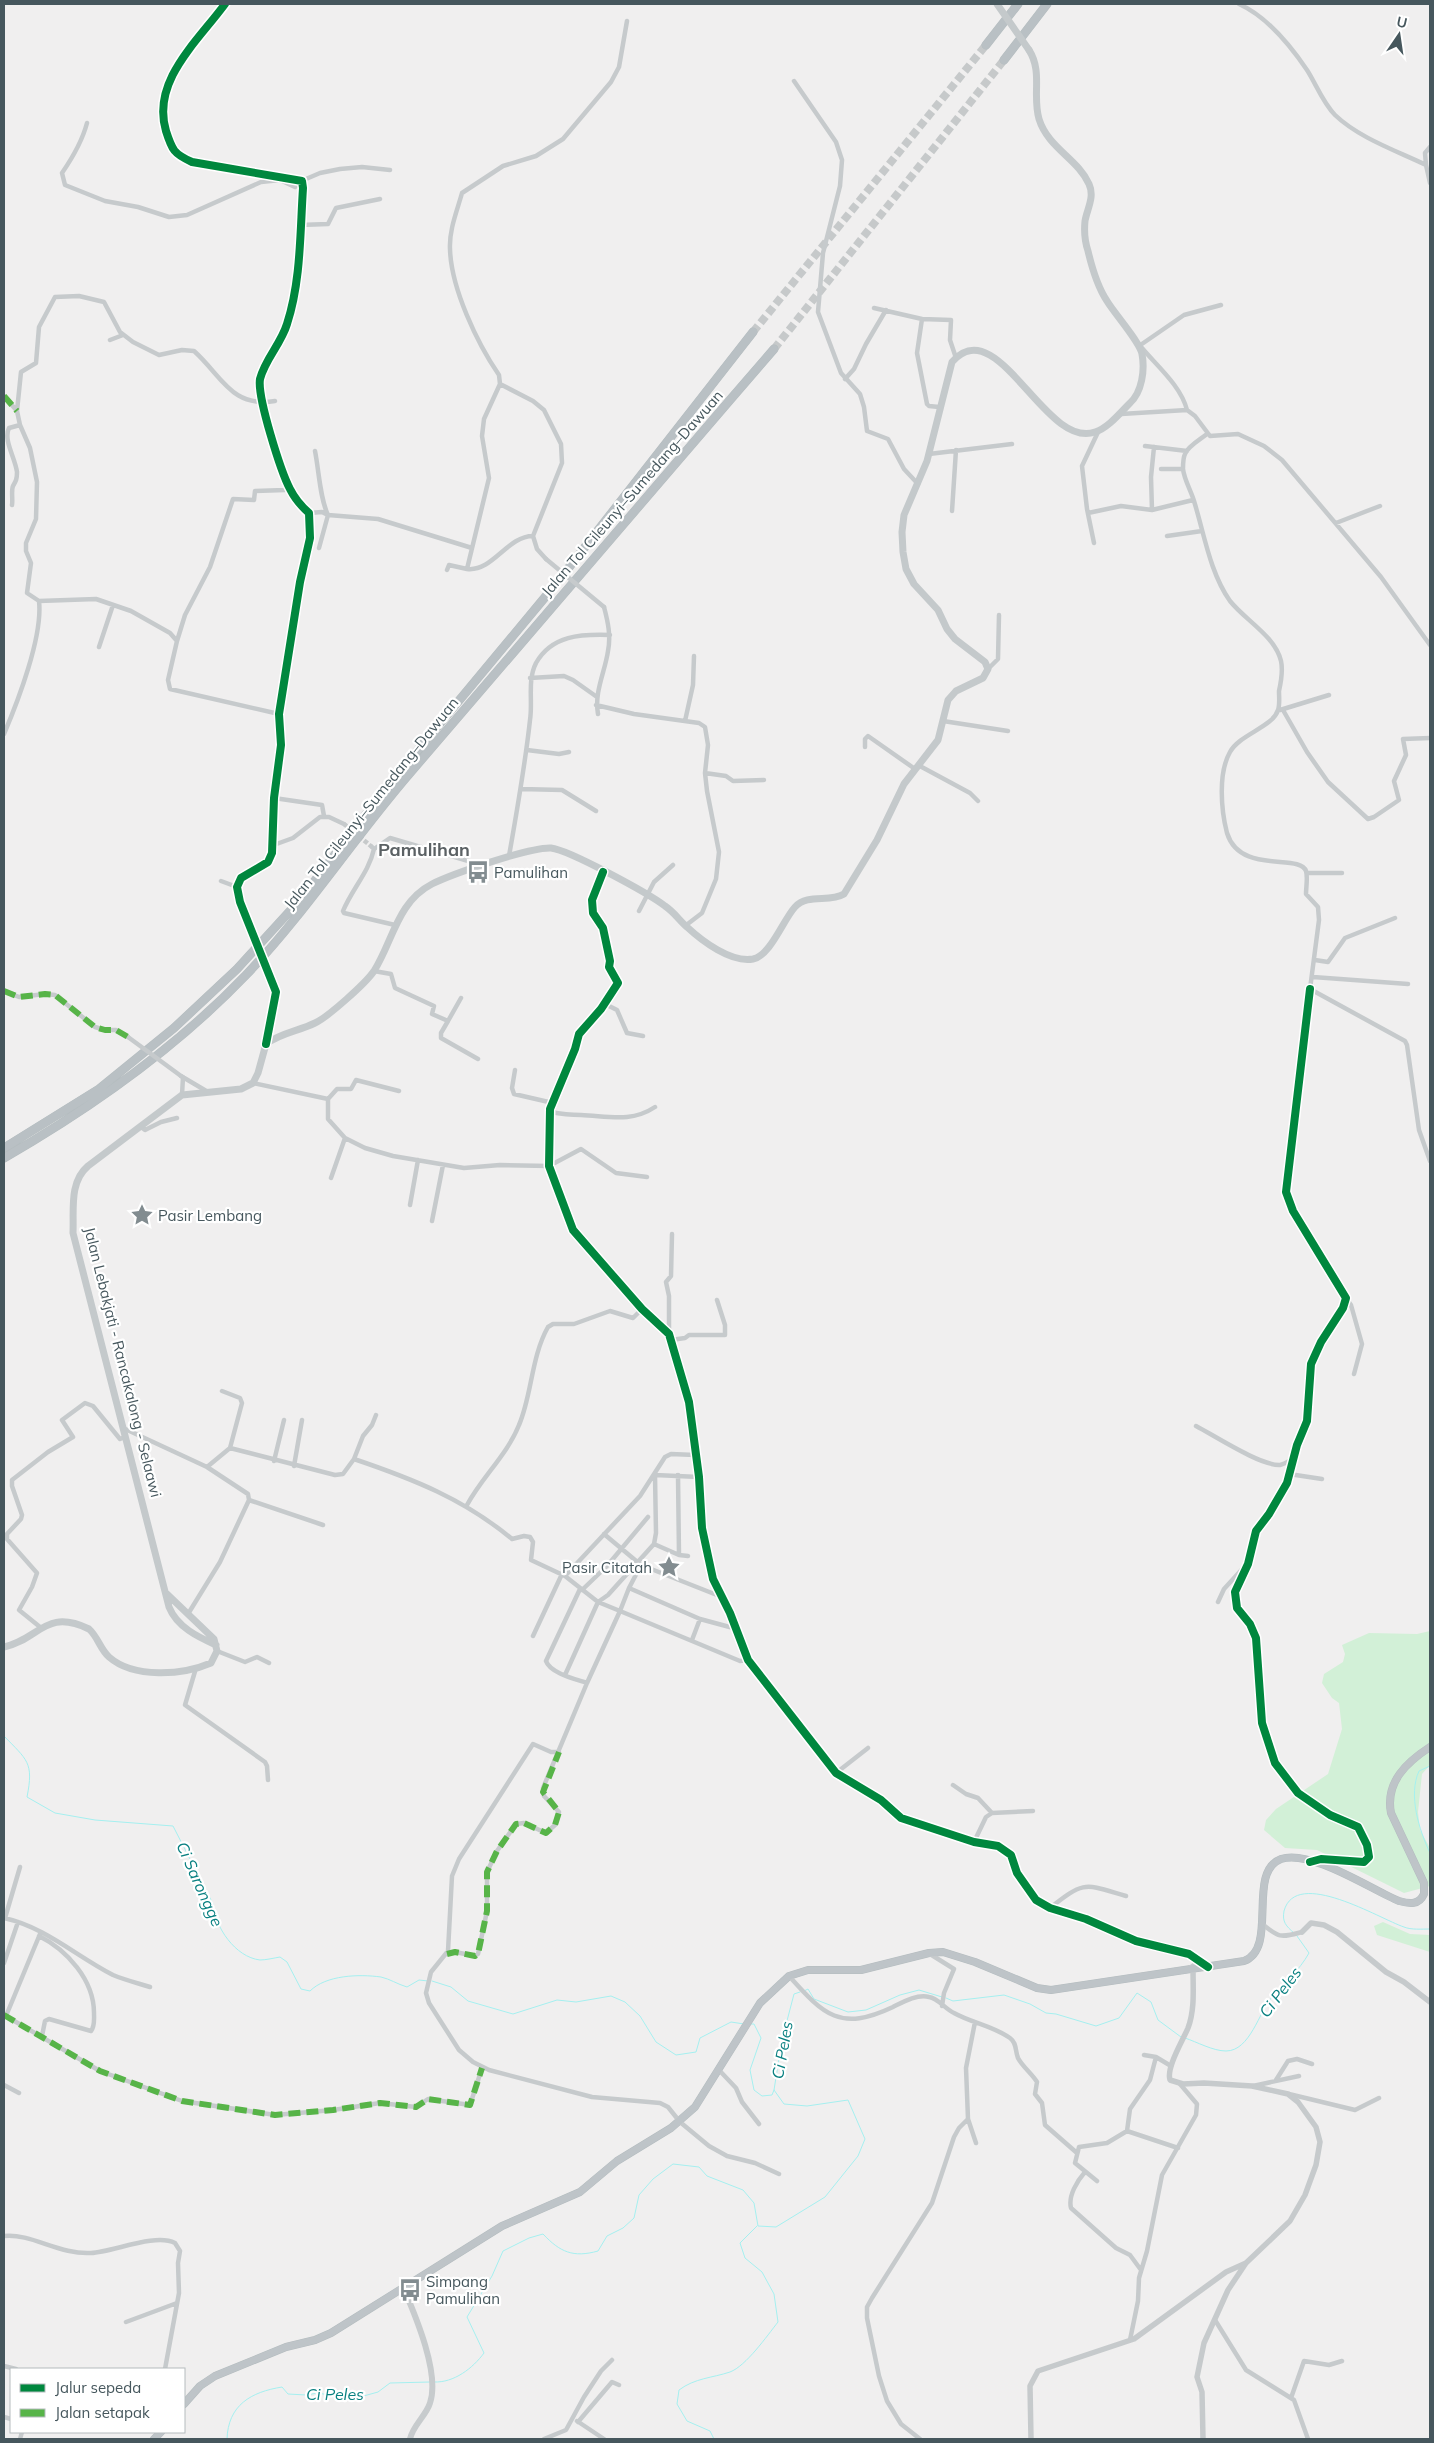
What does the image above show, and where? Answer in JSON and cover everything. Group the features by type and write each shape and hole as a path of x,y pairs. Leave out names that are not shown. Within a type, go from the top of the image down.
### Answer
{"highway":[{"path":"986,45 1018,4"},
{"path":"1004,60 1047,4"},
{"name":"Jalan Tol Cileunyi–Sumedang–Dawuan","path":"4,1148 99,1089 174,1028 237,969 300,900 383,792 556,584 753,332"},
{"name":"Jalan Tol Cileunyi–Sumedang–Dawuan","path":"4,1158 39,1138 106,1094 179,1036 245,975 308,903 392,794 774,349"},
{"path":"185,2403 200,2386 215,2376 286,2347 321,2338 502,2226 580,2192 617,2161 680,2122 695,2106 763,1998 789,1976 808,1970 861,1970 928,1953 943,1952 957,1955 1044,1990 1069,1989 1130,1977 1244,1961 1252,1957 1260,1944 1266,1880 1273,1865 1281,1859 1287,1858 1338,1870 1399,1901 1409,1904 1421,1900 1424,1894 1424,1883 1391,1813 1390,1805 1399,1773 1430,1747"}],"main road":[{"path":"182,1095 241,1089 253,1083 258,1073 266,1044 321,1020 357,989 374,970 395,925 410,903 430,885 536,849 554,849 567,853 647,895 668,908 685,926 728,954 746,960 760,956 799,903 810,899 836,898 844,894 877,840 901,791 938,740 946,704 951,696 983,678 988,669 985,662 955,639 938,610 914,584 906,569 902,532 903,519 929,454 948,371 956,358 974,352 991,356 1012,372 1048,414 1067,429 1078,434 1090,434 1099,430 1119,414 1139,391 1142,353 1139,345 1106,300 1096,278 1086,239 1085,223 1091,194 1090,186 1081,172 1050,141 1041,125 1037,103 1038,70 1029,50 997,4"},
{"name":"Jalan Lebakjati - Rancakalong - Selaawi","path":"182,1095 84,1169 78,1177 74,1189 74,1233 169,1607 178,1621 216,1648"},
{"path":"4,1647 15,1643 40,1627 61,1621 84,1626 94,1633 105,1653 130,1667 162,1672 196,1668 211,1663 216,1648 211,1636 166,1594"},
{"path":"404,2288 428,2356 433,2378 433,2391 428,2408 415,2426 410,2439"}],"street":[{"path":"225,4 186,52 169,80 162,119 172,150 180,157 192,162 306,181 320,173 340,169 390,170"},
{"path":"1239,4 1253,10 1270,26 1306,70 1329,108 1341,120 1379,142 1426,165"},
{"path":"467,569 489,478 482,436 484,419 500,384 499,375 471,324 454,280 450,248 452,226 462,193 503,166 536,156 563,139 604,93 619,67 627,20"},
{"path":"794,81 840,150 840,186 823,254 818,312 838,366 845,379 860,394 867,430 888,439 904,469 918,484"},
{"path":"87,123 82,139 62,177 68,187 113,204 138,207 164,217 177,217 216,203 261,182 280,180 295,187 302,180"},
{"path":"1430,147 1425,153 1430,183"},
{"path":"266,1044 276,992 240,902 237,887 241,878 268,862 270,858 274,798 281,745 279,714 300,582 310,538 309,513 299,504 286,481 263,403 260,380 267,360 287,326 297,280 304,188 302,180"},
{"path":"300,225 328,224 336,208 380,198"},
{"path":"177,641 162,628 131,610 96,599 40,601 30,597 27,591 30,563 26,551 26,543 36,519 37,482 30,448 20,425 17,411 21,372 36,363 39,327 54,297 79,296 104,302 122,335 154,354 194,351 237,396 248,401 263,403 275,401"},
{"path":"1187,410 1185,400 1179,391 1139,345 1184,315 1221,305"},
{"path":"874,308 922,319 951,320 950,340 956,358"},
{"path":"845,379 854,369 886,310"},
{"path":"922,319 917,353 927,404 928,406 940,407"},
{"path":"110,340 122,335"},
{"path":"500,384 533,401 544,410 561,444 562,463 533,536 536,549 604,608 610,634 597,697 598,714"},
{"path":"4,396 17,411"},
{"path":"1119,414 1187,410 1195,416 1207,434 1212,436 1228,433 1238,434 1272,451 1336,523 1345,537 1380,577 1430,645"},
{"path":"12,505 13,488 17,483 17,473 12,447 8,444 6,436 9,428 20,425"},
{"path":"1094,543 1082,466 1099,430"},
{"path":"1207,434 1187,451 1183,470 1194,500 1202,531 1226,595 1271,643 1279,656 1281,710 1328,782 1368,818 1374,817 1399,800 1394,784 1406,756 1403,740 1430,738"},
{"path":"929,454 1012,444"},
{"path":"1145,446 1187,451"},
{"path":"1152,510 1151,477 1154,448"},
{"path":"952,511 956,450"},
{"path":"315,451 323,492 322,502 328,515 319,548"},
{"path":"1161,468 1183,470"},
{"path":"279,714 170,689 168,680 185,615 210,567 233,499 254,500 256,491 285,490 286,481"},
{"path":"1088,513 1121,506 1152,510 1194,500"},
{"path":"1336,523 1380,506"},
{"path":"309,513 322,512 328,515 378,519 472,548"},
{"path":"1167,536 1202,531"},
{"path":"447,570 449,565 467,569 484,565 517,541 533,536"},
{"path":"4,734 18,701 41,617 40,601"},
{"path":"99,647 113,605"},
{"path":"988,669 998,659 999,615"},
{"path":"509,858 527,750 532,705 530,678 537,662 552,646 565,637 587,634 610,634"},
{"path":"685,721 693,685 694,656"},
{"path":"530,678 564,676 597,697"},
{"path":"1329,696 1281,710 1268,723 1240,741 1230,752 1223,780 1223,812 1227,832 1236,849 1257,860 1298,864 1304,867 1307,872 1306,894 1318,908 1313,977 1286,1192 1293,1211 1336,1278 1354,1311 1362,1344 1354,1374"},
{"path":"596,705 634,714 699,723 706,729 708,746 705,773 718,852 716,879 702,913 685,926"},
{"path":"943,721 1008,731"},
{"path":"865,747 866,737 868,736 917,767 970,793 978,801"},
{"path":"527,750 559,754 569,752"},
{"path":"705,773 724,776 733,781 764,780"},
{"path":"521,789 562,790 596,811"},
{"path":"274,798 322,805 324,816"},
{"path":"272,846 293,838 309,824 324,816 344,824"},
{"path":"395,925 344,914 343,911 350,894 362,879 373,848 390,838 484,866"},
{"path":"639,911 659,876 673,865"},
{"path":"603,872 592,900 593,913 602,928 610,961 608,967 618,983 605,1004 579,1034 575,1049 552,1103 550,1112 549,1166 572,1230 642,1309 670,1337 685,1338 689,1335 725,1335 725,1325 717,1300"},
{"path":"1307,872 1342,873"},
{"path":"221,881 237,887"},
{"path":"1314,960 1328,962 1348,937 1395,918"},
{"path":"374,970 391,974 394,988 434,1005 432,1014 448,1021"},
{"path":"1313,977 1408,984"},
{"path":"1310,989 1407,1045 1419,1130 1425,1152 1430,1161"},
{"path":"4,991 19,998 45,994 55,995 96,1027 104,1030 116,1030 182,1077 208,1092"},
{"path":"461,998 441,1033 441,1038 478,1059"},
{"path":"605,1004 618,1010 627,1033 643,1036"},
{"path":"515,1070 512,1088 514,1094 552,1103"},
{"path":"182,1077 182,1095"},
{"path":"399,1090 356,1080 350,1089 337,1090 328,1099 328,1119 345,1138 365,1148 393,1156 464,1168 500,1165 549,1166 581,1149 616,1173 647,1177"},
{"path":"253,1083 328,1099"},
{"path":"550,1112 568,1116 633,1118 655,1107"},
{"path":"140,1127 145,1130 161,1122 176,1118"},
{"path":"330,1178 345,1138"},
{"path":"410,1205 418,1160"},
{"path":"432,1221 443,1165"},
{"path":"672,1234 671,1276 666,1282 670,1296 670,1337 689,1402 699,1477 702,1528 713,1579 737,1629 748,1660 836,1773 886,1803 900,1818 974,1842 998,1846 1008,1852 1028,1892 1036,1900 1050,1908 1086,1919 1136,1941 1188,1954 1200,1960 1208,1967"},
{"path":"1310,1862 1321,1859 1364,1862 1369,1857 1367,1845 1358,1828 1330,1815 1298,1793 1275,1763 1262,1723 1256,1638 1250,1624 1237,1608 1235,1597 1236,1589 1248,1564 1256,1531 1270,1514 1284,1488 1307,1421 1311,1364 1321,1342 1342,1310 1346,1298"},
{"path":"467,1505 484,1476 506,1450 517,1430 524,1411 532,1374 550,1325 574,1324 610,1311 632,1318 642,1309"},
{"path":"207,1467 230,1448 242,1403 240,1398 222,1391"},
{"path":"40,1627 19,1610 32,1587 36,1573 7,1539 7,1534 22,1519 12,1480 48,1452 72,1437 62,1420 85,1403 93,1406 120,1438 125,1437"},
{"path":"230,1448 294,1466 340,1475 345,1472 354,1460 363,1436 372,1425 376,1415"},
{"path":"274,1461 284,1420"},
{"path":"294,1466 302,1420"},
{"path":"1196,1426 1256,1458 1282,1465 1294,1458"},
{"path":"123,1428 207,1467 248,1494 250,1500 220,1562 187,1615"},
{"path":"533,1636 563,1575 640,1496 669,1455 695,1455"},
{"path":"354,1460 397,1473 467,1505 512,1539 524,1536 530,1537 533,1544 532,1561 563,1575 598,1602 740,1661 748,1660"},
{"path":"1289,1474 1322,1479"},
{"path":"655,1475 699,1477"},
{"path":"565,1675 598,1602 608,1595 639,1563 654,1544 656,1533 655,1475"},
{"path":"678,1475 679,1555"},
{"path":"250,1500 323,1525"},
{"path":"587,1683 548,1666 546,1661 581,1589 622,1549 648,1517"},
{"path":"604,1534 639,1563 722,1597"},
{"path":"654,1544 679,1555 688,1556"},
{"path":"639,1563 620,1611 587,1683 543,1792 559,1812 555,1825 546,1833 524,1823 516,1824 497,1851 486,1872 487,1911 478,1954 475,1956 455,1952 447,1954 431,1972 426,1993 429,2003 459,2050 482,2068 592,2097 651,2101 668,2107 680,2122 710,2146 727,2156 756,2163 778,2174"},
{"path":"1218,1602 1224,1589 1248,1564"},
{"path":"629,1588 700,1619 737,1629"},
{"path":"692,1640 700,1619"},
{"path":"216,1648 245,1662 257,1657 269,1663"},
{"path":"196,1668 185,1705 265,1762 268,1766 268,1780"},
{"path":"447,1954 452,1876 459,1859 533,1744 550,1752 559,1752"},
{"path":"836,1773 868,1748"},
{"path":"953,1785 966,1794 978,1798 992,1813"},
{"path":"974,1842 986,1817 992,1813 1033,1811"},
{"path":"20,1867 4,1918 18,1922 40,1934 76,1965 92,1994 94,2003 94,2026 92,2030 88,2031 49,2019 45,2021 42,2036"},
{"path":"1050,1908 1072,1890 1086,1885 1126,1896"},
{"path":"4,1962 18,1922"},
{"path":"1261,1923 1276,1936 1286,1936 1302,1932 1311,1923 1331,1929 1386,1972 1404,1982 1430,2002"},
{"path":"40,1934 5,2016 100,2071 182,2101 275,2115 333,2110 380,2103 416,2107 428,2099 470,2105 482,2068"},
{"path":"40,1934 58,1940 111,1974 150,1987"},
{"path":"50,1941 58,1940"},
{"path":"928,1953 954,1969 943,2001"},
{"path":"1130,2340 1137,2305 1138,2282 1162,2175 1196,2115 1197,2104 1180,2084 1169,2077 1171,2066 1188,2027 1192,2002 1190,1969 1200,1960"},
{"path":"789,1976 822,2010 854,2019 864,2018 907,2000 928,1996 943,2001 975,2022 1011,2038 1018,2050 1018,2058 1037,2082 1035,2094 1042,2103 1044,2124 1077,2153"},
{"path":"975,2022 966,2068 968,2119 976,2143"},
{"path":"1144,2055 1156,2057 1171,2066"},
{"path":"1127,2131 1130,2111 1150,2080 1156,2057"},
{"path":"1276,2080 1288,2061 1296,2059 1312,2064"},
{"path":"719,2070 736,2088 742,2102 759,2124"},
{"path":"1252,2086 1299,2076"},
{"path":"1180,2084 1204,2082 1252,2086 1355,2110 1379,2098"},
{"path":"4,2085 19,2093"},
{"path":"1203,2439 1202,2392 1197,2377 1206,2336 1228,2290 1246,2263 1290,2221 1305,2195 1316,2165 1320,2142 1316,2127 1298,2102 1288,2094"},
{"path":"920,2439 901,2424 887,2401 879,2376 866,2312 872,2298 932,2202 954,2137 959,2128 968,2119"},
{"path":"1097,2181 1074,2164 1081,2147 1107,2143 1127,2131 1178,2148"},
{"path":"1085,2172 1072,2194 1069,2202 1071,2208 1116,2248 1130,2254 1141,2270"},
{"path":"4,2236 18,2235 59,2249 88,2253 146,2242 171,2241 177,2245 180,2251 177,2303 165,2368"},
{"path":"1031,2439 1030,2386 1038,2371 1130,2340 1226,2272 1246,2263"},
{"path":"126,2322 177,2303"},
{"path":"1215,2320 1246,2370 1291,2398 1299,2409 1308,2439"},
{"path":"576,2421 584,2397 612,2360"},
{"path":"1291,2398 1304,2361 1329,2365 1342,2361"},
{"path":"544,2439 566,2430 612,2382 619,2385"},
{"path":"576,2421 604,2439"}],"green space":[{"path":"1430,1631 1430,1765 1422,1774 1418,1812 1420,1830 1430,1848 1430,1886 1404,1893 1317,1850 1285,1848 1264,1830 1266,1820 1276,1809 1328,1774 1342,1729 1339,1703 1332,1698 1322,1683 1324,1674 1343,1662 1345,1654 1342,1645 1369,1633 1417,1634"},
{"path":"1383,1922 1410,1934 1430,1935 1430,1952 1377,1935 1374,1926"}],"waterway":[{"name":"Ci Sarongge","path":"4,1736 27,1762 30,1776 27,1797 55,1813 95,1820 173,1826 213,1904 218,1922 228,1940 242,1953 251,1958 260,1960 280,1957 287,1962 301,1989 310,1991 325,1982 353,1976 381,1977 407,1987 419,1980 428,1981"},
{"name":"Ci Peles","path":"1430,1766 1419,1771 1415,1791 1416,1812 1430,1853"},
{"name":"Ci Peles","path":"1294,1933 1285,1923 1284,1911 1292,1899 1304,1894 1321,1895 1340,1900 1407,1928 1430,1929"},
{"name":"Ci Peles","path":"1185,2038 1221,2051 1234,2049 1241,2045 1248,2038 1272,1997 1296,1971 1309,1953 1297,1936"},
{"name":"Ci Sarongge","path":"432,1981 451,1987 468,2001 513,2014 557,2000 576,2002 611,1996 625,2002 640,2016 656,2042 676,2055 696,2052 700,2038 731,2022 744,2024"},
{"name":"Ci Peles","path":"804,1991 808,1989 814,1999 848,2012 866,2010 900,1995 919,1990 942,1997"},
{"name":"Ci Peles","path":"434,2382 449,2380 462,2374 484,2353 467,2317 492,2276 503,2251 529,2238 543,2234 555,2245 568,2252 581,2254 598,2251 607,2236 623,2228 634,2218 639,2195 653,2179 673,2164 699,2167 707,2176 743,2190 754,2203 758,2226 776,2227 825,2197 858,2156 865,2139 848,2100 807,2106 784,2104 774,2090 782,2040 794,1994 800,1992"},
{"name":"Ci Peles","path":"946,1998 953,2001 1004,1995 1030,2004 1046,2013 1056,2014 1096,2026 1119,2018 1137,1993 1151,2002 1158,2020 1181,2037"},
{"name":"Ci Sarongge","path":"751,2024 754,2024 761,2038 750,2070 754,2090 762,2096 772,2095 774,2090"},
{"path":"714,2439 710,2431 687,2421 677,2404 679,2390 697,2381 736,2369 756,2350 778,2322 774,2294 762,2272 745,2258 740,2243 757,2226"},
{"name":"Ci Peles","path":"227,2439 228,2427 237,2409 243,2402 260,2392 282,2387 288,2394 306,2395 318,2393 345,2398 360,2397 378,2392 390,2383 430,2382"}],"tunnel":[{"path":"753,332 986,45"},
{"path":"774,349 1004,60"},
{"path":"344,824 372,847"}],"marked path":[{"path":"4,396 17,411"},
{"path":"4,991 19,997 45,994 55,995 95,1027 105,1030 116,1030 128,1037"},
{"path":"447,1954 455,1952 475,1956 478,1954 487,1911 487,1872 497,1851 516,1824 524,1823 546,1833 555,1825 559,1812 543,1792 559,1752"},
{"path":"4,2015 100,2071 182,2101 275,2115 333,2110 380,2103 416,2107 428,2099 470,2105 482,2068"}],"cycle path":[{"path":"225,4 191,47 171,79 165,95 163,113 170,143 177,154 192,162 302,181 303,188 299,257 292,308 281,338 262,372 260,388 270,434 286,480 296,499 309,513 310,538 300,582 279,714 281,745 274,798 272,853 268,862 241,878 237,887 240,902 276,992 266,1044"},
{"path":"603,872 592,900 593,913 603,928 610,961 609,967 618,983 601,1009 579,1034 575,1049 550,1109 549,1166 573,1230 642,1309 669,1334 689,1402 699,1477 702,1528 713,1579 730,1613 748,1660 836,1773 881,1800 901,1818 974,1842 998,1846 1011,1855 1017,1873 1036,1900 1050,1908 1086,1919 1136,1941 1189,1954 1208,1967"},
{"path":"1310,989 1286,1192 1293,1211 1346,1298 1343,1308 1321,1342 1311,1364 1307,1421 1297,1445 1287,1483 1269,1514 1256,1531 1248,1564 1235,1592 1237,1608 1250,1624 1256,1638 1262,1723 1275,1763 1298,1793 1330,1815 1358,1827 1367,1845 1369,1857 1364,1862 1321,1859 1310,1862"}],"place":[{"name":"Pamulihan","path":"478,872"},
{"name":"Pasir Lembang","path":"142,1215"},
{"name":"Pasir Citatah","path":"669,1567"},
{"name":"Simpang Pamulihan","path":"410,2290"}],"district":[{"name":"Pamulihan","path":"424,849"}]}
